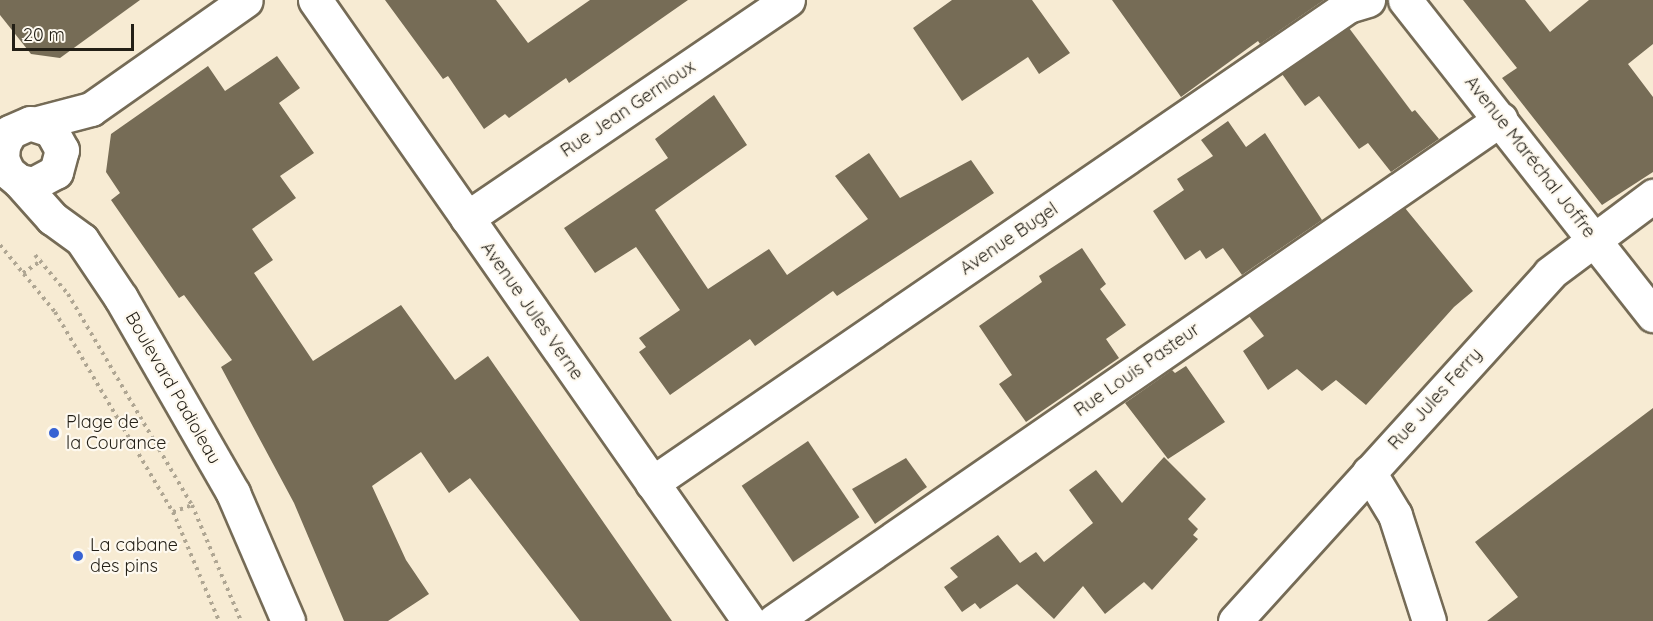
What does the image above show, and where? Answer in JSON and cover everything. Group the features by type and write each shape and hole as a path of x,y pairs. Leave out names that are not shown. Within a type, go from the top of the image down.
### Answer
{"street":[{"path":"91,109 63,158 47,180 33,184 7,164 3,145 10,132 32,123 91,109 246,0"},
{"name":"Avenue Jules Verne","path":"315,0 749,621"},
{"name":"Rue Jean Gernioux","path":"467,218 788,0"},
{"name":"Avenue Bugel","path":"652,483 1348,6 1368,0"},
{"name":"Avenue Maréchal Joffre","path":"1405,0 1595,237 1653,315"},
{"path":"0,105 32,123 51,130 58,139 63,158"},
{"name":"Rue Louis Pasteur","path":"774,621 1501,118"},
{"name":"Boulevard Padioleau","path":"7,164 52,218 82,240 121,298 233,493 288,621"},
{"name":"Rue Jules Ferry","path":"1235,621 1550,273 1595,237 1653,196"},
{"path":"1369,472 1395,515 1429,621"}],"path":[{"path":"0,245 55,312 168,503 219,621"},
{"path":"33,253 68,294 192,505 241,621"}],"building":[{"path":"0,0 140,0 60,58 31,54 0,15"},
{"path":"385,0 496,0 528,43 590,0 688,0 569,83 566,78 509,118 505,114 484,129 448,76 443,79"},
{"path":"952,0 1032,0 1070,53 1039,74 1028,57 962,101 913,28"},
{"path":"1112,0 1324,0 1260,44 1258,41 1181,97"},
{"path":"1463,0 1525,0 1550,32 1589,0 1653,0 1653,44 1628,64 1653,97 1653,172 1602,205 1502,78 1517,68"},
{"path":"1349,28 1412,112 1415,110 1439,139 1391,172 1368,143 1359,149 1319,96 1305,106 1282,74"},
{"path":"277,56 300,88 279,103 314,153 280,176 296,198 252,229 273,260 254,273 313,361 401,305 455,380 488,356 672,621 580,621 470,478 449,493 421,452 372,486 406,560 429,594 388,621 344,621 294,503 221,367 232,360 184,295 179,298 111,200 120,193 106,172 111,134 208,66 225,91"},
{"path":"714,95 747,145 655,210 708,289 769,249 787,275 868,219 835,176 869,153 900,198 971,160 994,193 837,296 833,291 755,346 750,339 670,395 639,352 646,347 639,338 680,310 636,247 595,273 564,228 668,158 655,139"},
{"path":"1228,121 1246,147 1265,133 1322,220 1242,275 1223,248 1206,259 1200,250 1185,260 1153,211 1184,190 1177,179 1213,156 1201,140"},
{"path":"1405,208 1473,291 1454,307 1366,405 1336,380 1322,391 1297,369 1268,390 1243,351 1264,336 1249,316"},
{"path":"1082,248 1106,284 1100,289 1126,325 1106,339 1119,358 1026,422 999,384 1012,375 979,326 1042,282 1039,276"},
{"path":"1186,366 1225,422 1168,459 1125,403 1172,370 1175,373"},
{"path":"1653,408 1653,621 1487,621 1518,597 1475,542"},
{"path":"808,441 859,517 793,562 742,486"},
{"path":"1164,457 1206,499 1188,519 1198,529 1193,535 1198,539 1152,590 1144,582 1105,614 1083,586 1054,619 1017,584 980,609 975,603 962,612 944,587 958,577 950,568 998,535 1020,563 1036,552 1044,562 1093,523 1069,490 1096,470 1122,503"},
{"path":"906,458 927,487 875,524 852,489"}],"place":[{"name":"Plage de la Courance","path":"54,433"},
{"name":"La cabane des pins","path":"78,556"}]}
